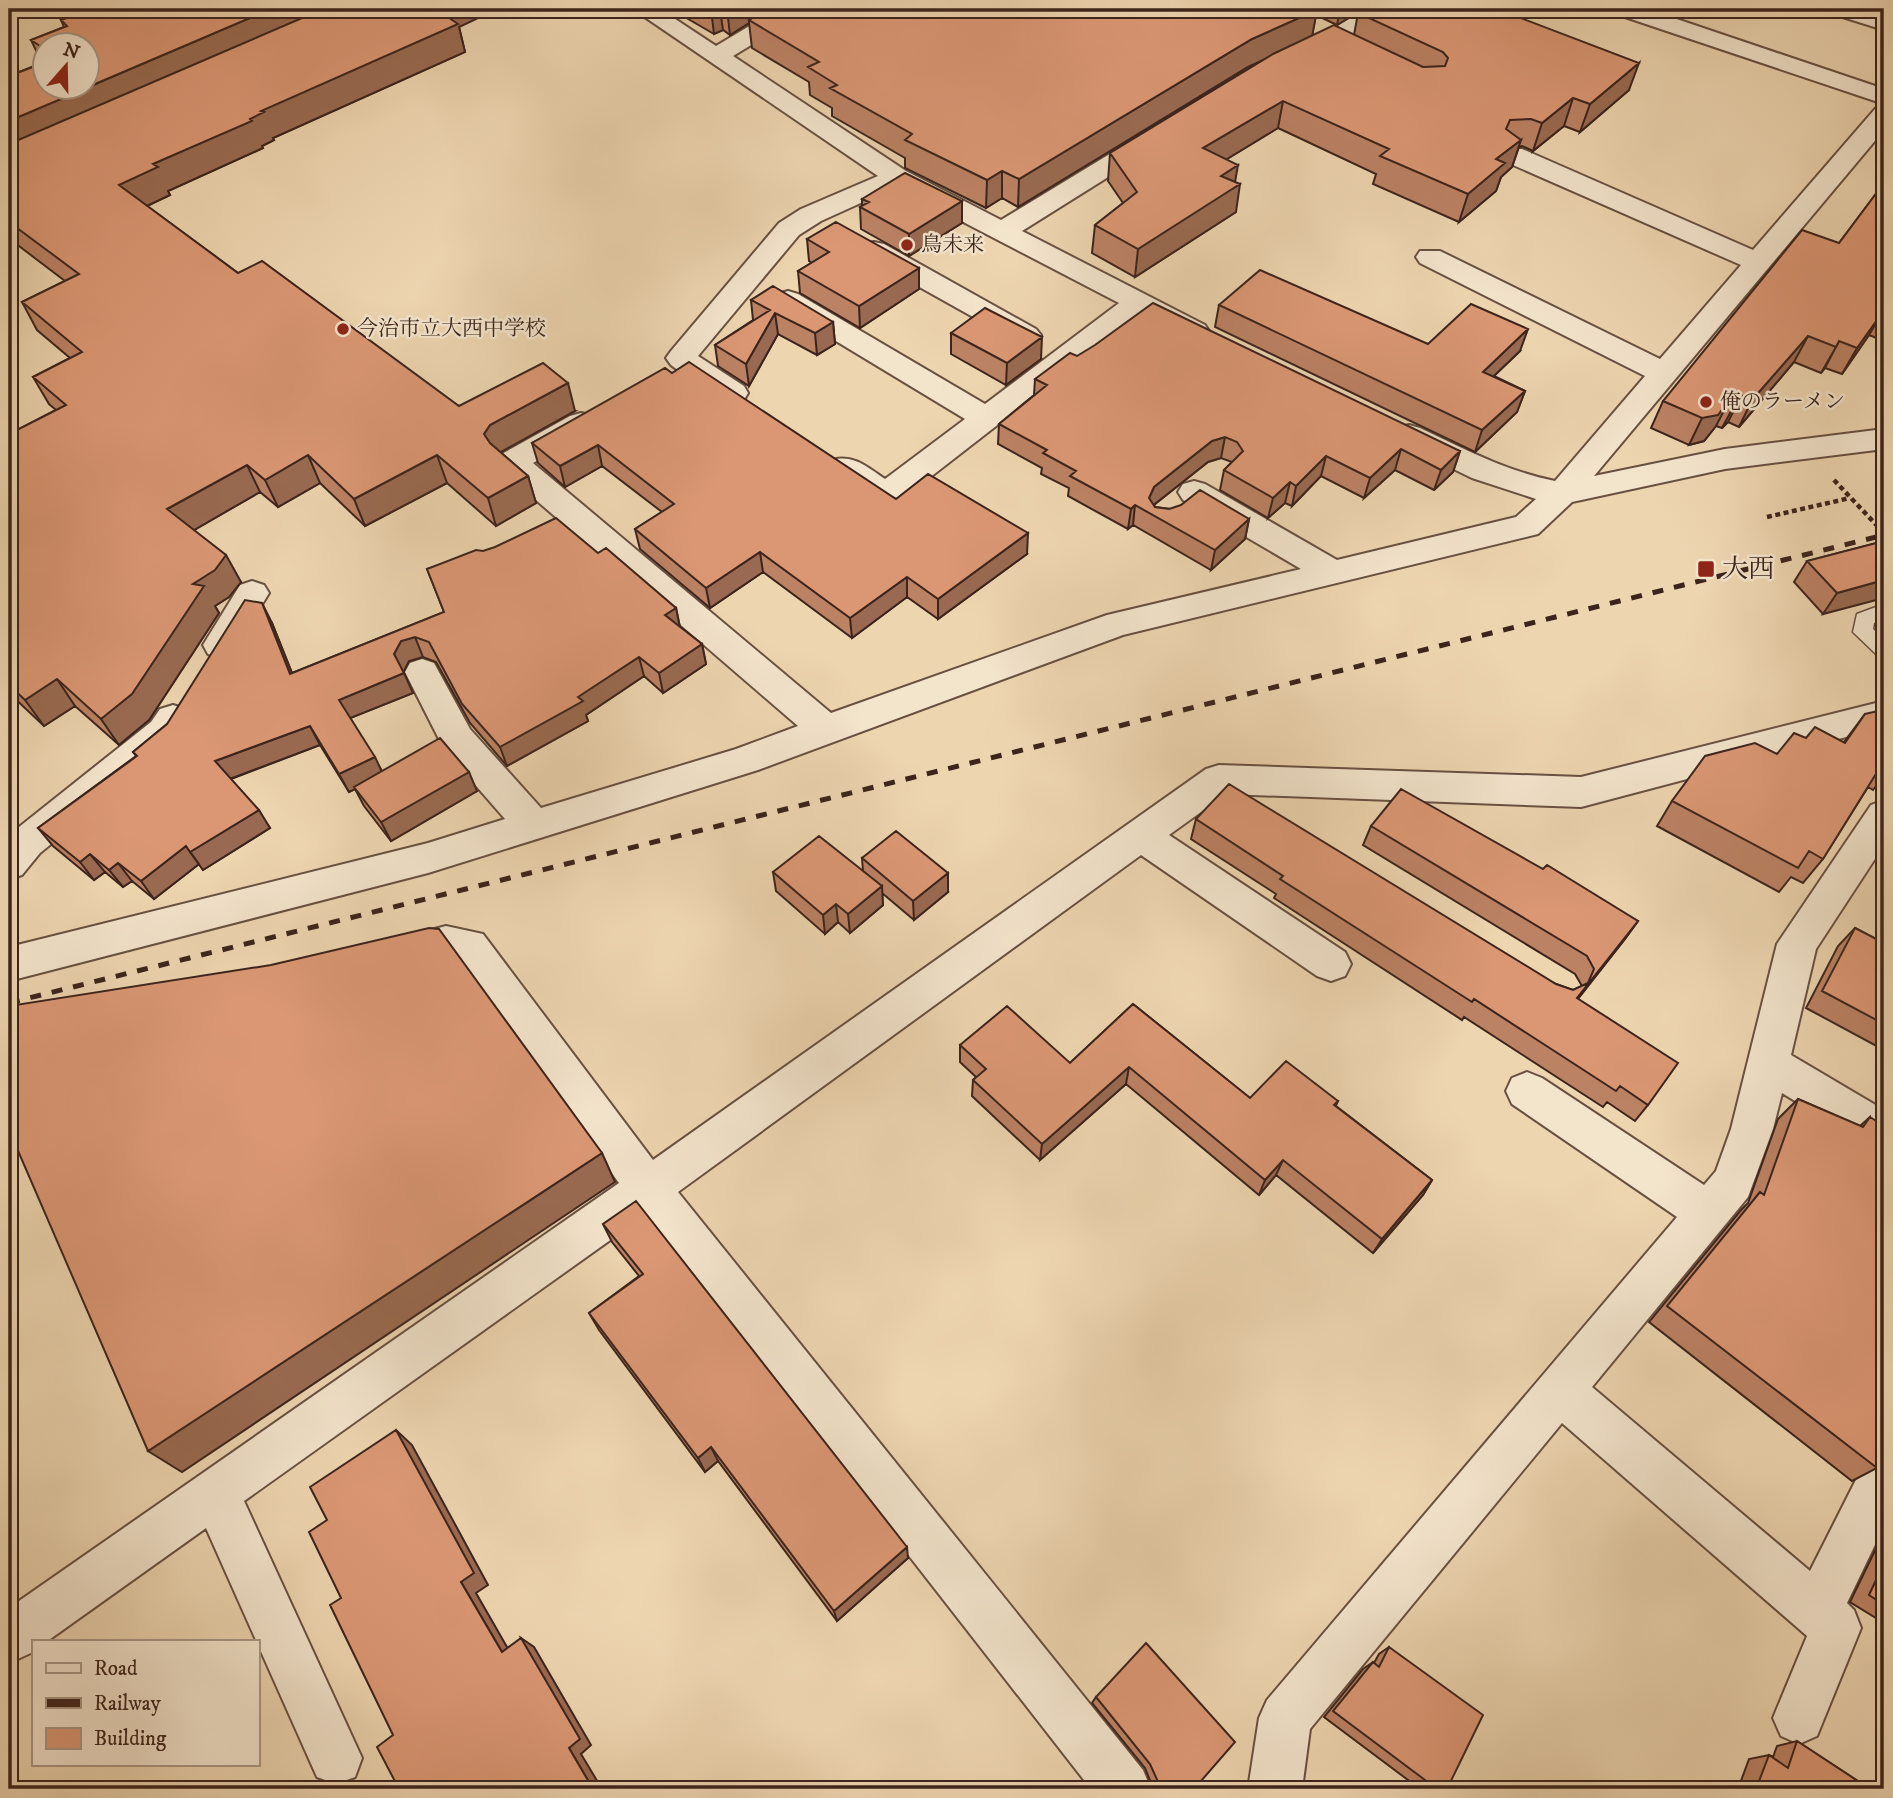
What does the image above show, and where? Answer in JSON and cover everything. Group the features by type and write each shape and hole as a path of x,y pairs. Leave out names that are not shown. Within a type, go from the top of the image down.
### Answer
{"street":[{"path":"645,9 718,55 897,177 1224,345"},
{"path":"718,55 793,9"},
{"path":"1281,63 1333,39 1384,9"},
{"path":"1841,9 1884,23"},
{"path":"1630,11 1884,97"},
{"path":"9,964 428,858 745,761 1032,653 1119,624 1527,526 1562,493 1884,114"},
{"path":"1004,230 1177,124"},
{"path":"1513,155 1758,262"},
{"path":"657,379 681,358 789,229 831,226 897,177"},
{"path":"831,226 1067,358"},
{"path":"1430,257 1664,373"},
{"path":"750,278 987,419"},
{"path":"817,449 886,495 1138,303"},
{"path":"681,358 760,411"},
{"path":"603,411 510,462 558,518 827,730"},
{"path":"1384,423 1483,471 1521,485 1562,493 1725,459 1884,439"},
{"path":"1220,471 1184,500 1334,573"},
{"path":"9,864 27,842 163,732 252,593"},
{"path":"422,672 457,739 533,825"},
{"path":"9,1638 648,1188 1219,779 1581,792 1884,714"},
{"path":"1219,779 1278,815"},
{"path":"1275,1789 1285,1718 1733,1182 1752,1129 1797,944 1884,816"},
{"path":"1140,835 1331,964"},
{"path":"357,964 446,943 469,946 648,1188 1124,1789"},
{"path":"1768,1063 1884,1132"},
{"path":"1527,1091 1707,1212"},
{"path":"1558,1389 1836,1628 1799,1718"},
{"path":"1817,1610 1884,1475"},
{"path":"215,1492 336,1758"}],"lane":[{"path":"1884,611 1864,619 1863,632 1884,650"}],"path":[{"path":"1827,473 1884,533"},
{"path":"1767,517 1851,498"}],"building":[{"path":"91,9 271,9 102,81 102,32 52,32 67,26 61,20"},
{"path":"323,9 436,9 458,24 261,111 264,112 250,119 252,121 153,164 158,167 119,185 238,273 262,261 459,406 543,363 568,383 490,425 484,434 490,443 528,476 488,498 437,455 354,499 308,455 265,480 247,465 167,509 226,555 215,570 193,584 204,586 132,694 101,719 57,679 25,700 9,685 9,434 66,405 33,377 82,352 22,302 79,274 9,222 9,144"},
{"path":"768,9 954,9 976,16 992,9 1317,10 1252,39 1019,179 1002,171 987,180 905,140 912,134 830,88 837,85 808,67 819,62 749,20"},
{"path":"1366,9 1497,9 1639,63 1590,104 1573,98 1542,123 1531,119 1510,120 1506,129 1521,140 1496,159 1505,163 1468,194 1380,156 1389,149 1283,101 1203,148 1238,165 1221,176 1240,184 1138,249 1095,225 1137,192 1110,153 1273,54 1334,25 1423,67 1445,66 1448,58 1443,52 1358,13"},
{"path":"32,67 32,102 54,102 9,121 9,76"},
{"path":"905,173 962,201 909,234 860,207 869,202 862,199"},
{"path":"1884,183 1884,310 1857,348 1839,341 1836,347 1808,336 1752,400 1742,395 1736,402 1730,399 1718,415 1702,418 1663,401 1802,230 1839,243"},
{"path":"836,222 919,268 859,306 798,271 829,252 807,239"},
{"path":"1260,270 1428,344 1471,304 1528,329 1483,372 1525,391 1482,430 1219,305"},
{"path":"773,286 833,322 815,333 775,313 746,364 715,345 770,310 751,300"},
{"path":"1153,303 1460,451 1441,470 1401,449 1370,478 1326,456 1296,486 1290,482 1273,498 1224,470 1243,451 1237,442 1225,437 1212,441 1154,487 1149,498 1155,507 1169,509 1181,505 1200,490 1249,519 1215,550 1135,505 1131,509 1070,476 1076,471 1043,453 1047,450 999,424 1047,385 1035,379 1070,353 1077,356 1095,345"},
{"path":"985,308 1042,337 1007,363 951,333"},
{"path":"689,362 896,499 928,474 1028,533 938,599 907,577 850,618 760,552 706,588 635,529 674,504 598,445 560,466 532,443 665,368 672,373"},
{"path":"556,518 598,553 606,548 676,608 665,615 702,644 659,673 639,657 578,697 583,701 500,747 462,704 429,642 415,637 401,641 394,654 404,673 339,700 375,757 339,774 310,726 215,761 259,810 190,852 186,846 141,881 118,863 109,870 90,854 80,862 38,828 137,756 133,752 167,724 245,600 262,603 290,674 444,612 427,569 476,550 495,547"},
{"path":"1884,541 1884,580 1837,593 1807,561"},
{"path":"1878,711 1884,714 1884,761 1823,859 1809,851 1798,868 1672,801 1705,756 1755,743 1777,754 1794,733 1806,738 1815,727 1845,743 1865,714"},
{"path":"440,738 469,772 381,822 354,787"},
{"path":"1229,784 1556,984 1573,990 1588,983 1594,969 1587,956 1371,826 1401,789 1543,869 1547,865 1638,921 1577,998 1678,1063 1648,1105 1620,1086 1616,1091 1474,999 1472,1002 1280,879 1283,876 1196,819"},
{"path":"896,831 948,873 913,901 862,858"},
{"path":"819,836 882,886 848,914 836,904 823,915 773,872"},
{"path":"429,928 439,929 602,1153 148,1451 9,1130 9,1006 271,965"},
{"path":"1855,928 1884,943 1884,1024 1822,991"},
{"path":"1133,1004 1250,1098 1286,1061 1338,1101 1334,1105 1432,1180 1382,1239 1283,1160 1265,1180 1129,1067 1042,1144 973,1080 986,1069 960,1045 1007,1006 1070,1063"},
{"path":"1798,1099 1863,1127 1870,1117 1884,1126 1884,1454 1877,1468 1667,1306 1760,1192 1764,1195"},
{"path":"636,1201 907,1547 834,1611 711,1447 698,1458 589,1313 643,1274 603,1224"},
{"path":"396,1430 474,1573 461,1582 502,1652 521,1638 580,1739 569,1748 593,1789 399,1789 377,1747 393,1735 330,1605 341,1598 309,1532 327,1520 310,1487"},
{"path":"1884,1563 1884,1605 1869,1595"},
{"path":"1146,1643 1235,1742 1194,1789 1158,1789 1159,1784 1150,1764 1096,1697"},
{"path":"1389,1647 1483,1715 1447,1789 1437,1789 1333,1711 1373,1662 1379,1667"},
{"path":"1797,1741 1870,1789 1756,1789 1769,1755 1788,1768"}],"railway":[{"path":"9,1003 1884,535"}],"place":[{"name":"鳥未来","path":"907,245"},
{"name":"今治市立大西中学校","path":"343,329"},
{"name":"俺のラーメン","path":"1706,402"},
{"name":"大西","path":"1706,569"}]}
